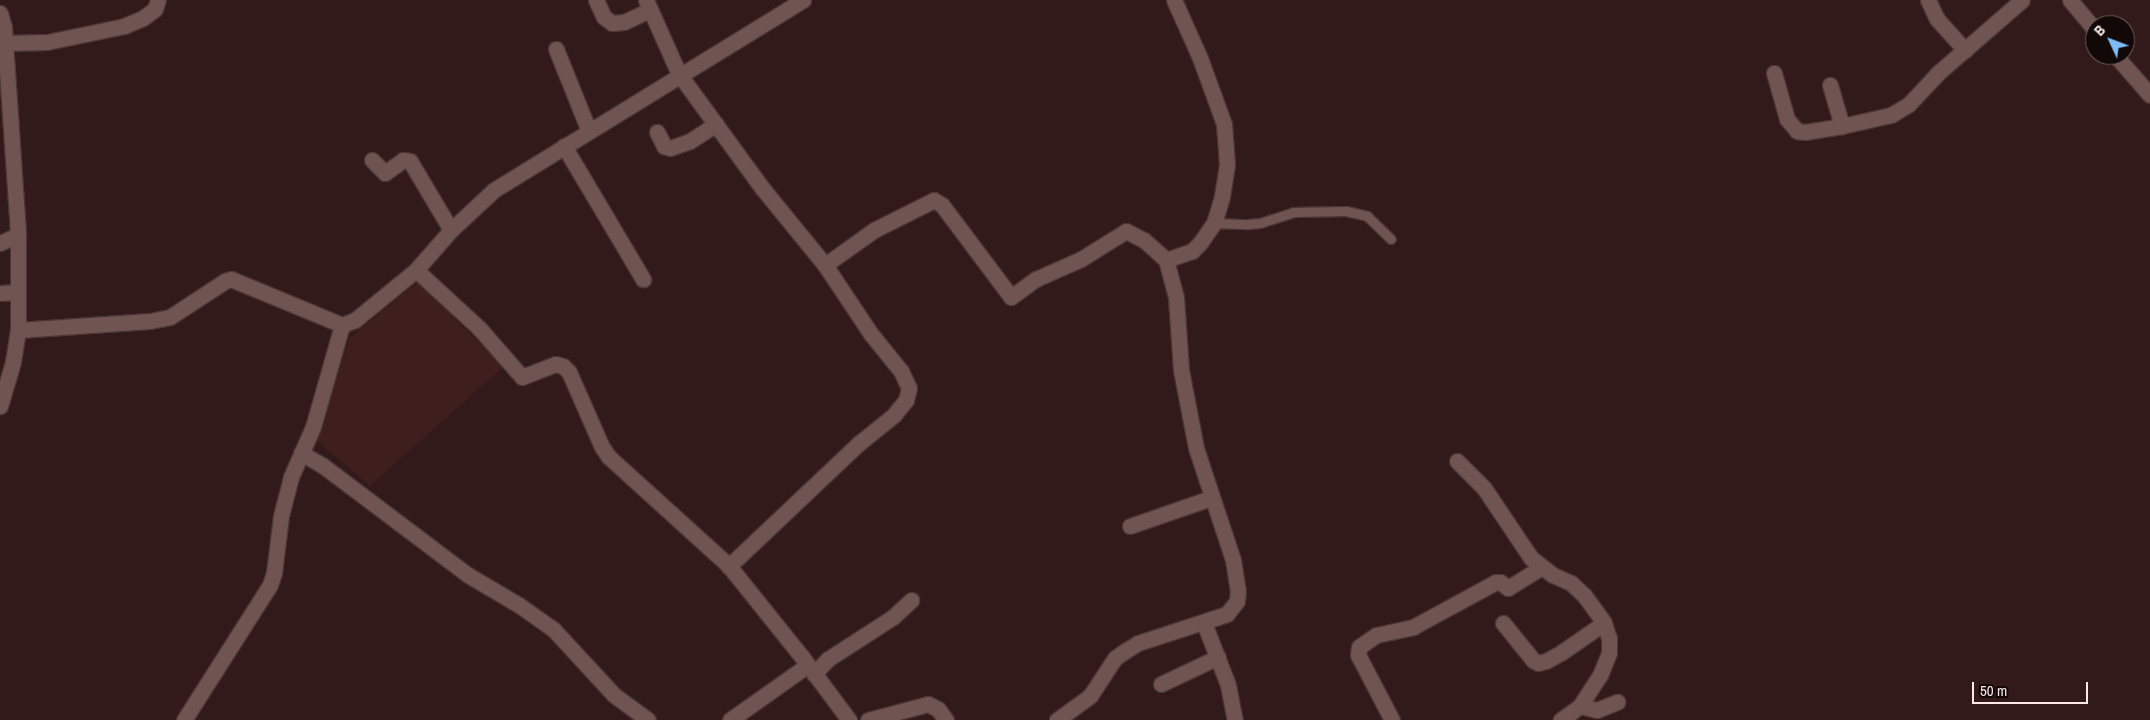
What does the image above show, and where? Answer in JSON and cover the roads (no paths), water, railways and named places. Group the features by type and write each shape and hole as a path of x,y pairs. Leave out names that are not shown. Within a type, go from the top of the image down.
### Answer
{"street":[{"path":"6,43 47,42 124,26 143,18 155,9 158,0"},
{"path":"596,0 604,17 612,23 624,22 648,5 679,74 763,189 825,265 871,334 901,371 909,388 906,400 894,414 858,444 729,566"},
{"path":"18,330 150,321 170,317 231,279 342,325 355,320 416,270 451,230 494,190 679,74 803,0"},
{"path":"1166,260 1192,251 1214,223 1222,196 1226,164 1224,124 1200,58 1174,0"},
{"path":"1928,0 1937,18 1965,50"},
{"path":"1774,73 1787,119 1797,131 1805,132 1842,126 1891,115 1901,110 2022,0"},
{"path":"2070,0 2085,18"},
{"path":"0,13 6,43 6,158 18,235 18,330 13,362 0,406"},
{"path":"556,49 589,130"},
{"path":"2124,65 2150,94"},
{"path":"1830,85 1842,126"},
{"path":"657,132 664,146 670,148 690,141 716,124"},
{"path":"564,146 642,279"},
{"path":"372,160 385,172 403,160 410,161 451,230"},
{"path":"825,265 874,230 934,200 942,205 1011,297 1036,279 1080,259 1126,232 1144,240 1166,260 1176,298 1185,392 1196,448 1233,560 1238,590 1237,601 1227,614 1138,643 1125,650 1115,658 1090,696 1060,720"},
{"path":"0,242 18,235"},
{"path":"416,270 479,328 522,376 556,364 563,366 568,372 602,448 609,457 729,566 849,720"},
{"path":"0,293 17,292"},
{"path":"184,720 270,585 274,573 281,516 291,477 313,427 342,325"},
{"path":"301,453 322,465 468,575 519,605 554,630 614,695 648,720"},
{"path":"1457,461 1484,488 1531,558 1541,567 1571,583 1584,595 1604,624 1610,653 1590,693 1580,706 1561,720"},
{"path":"1130,526 1212,498"},
{"path":"1392,720 1358,655 1359,647 1376,635 1413,627 1496,582 1500,582 1508,588 1541,567"},
{"path":"730,720 893,618 911,600"},
{"path":"1204,623 1228,685 1235,720"},
{"path":"1503,623 1532,660 1538,663 1546,661 1562,652 1604,624"},
{"path":"1161,684 1218,657"},
{"path":"1580,706 1597,710 1617,702"},
{"path":"868,720 928,704 938,709 946,720"}],"lane":[{"path":"1214,223 1254,224 1292,212 1346,211 1367,216 1391,239"}]}
